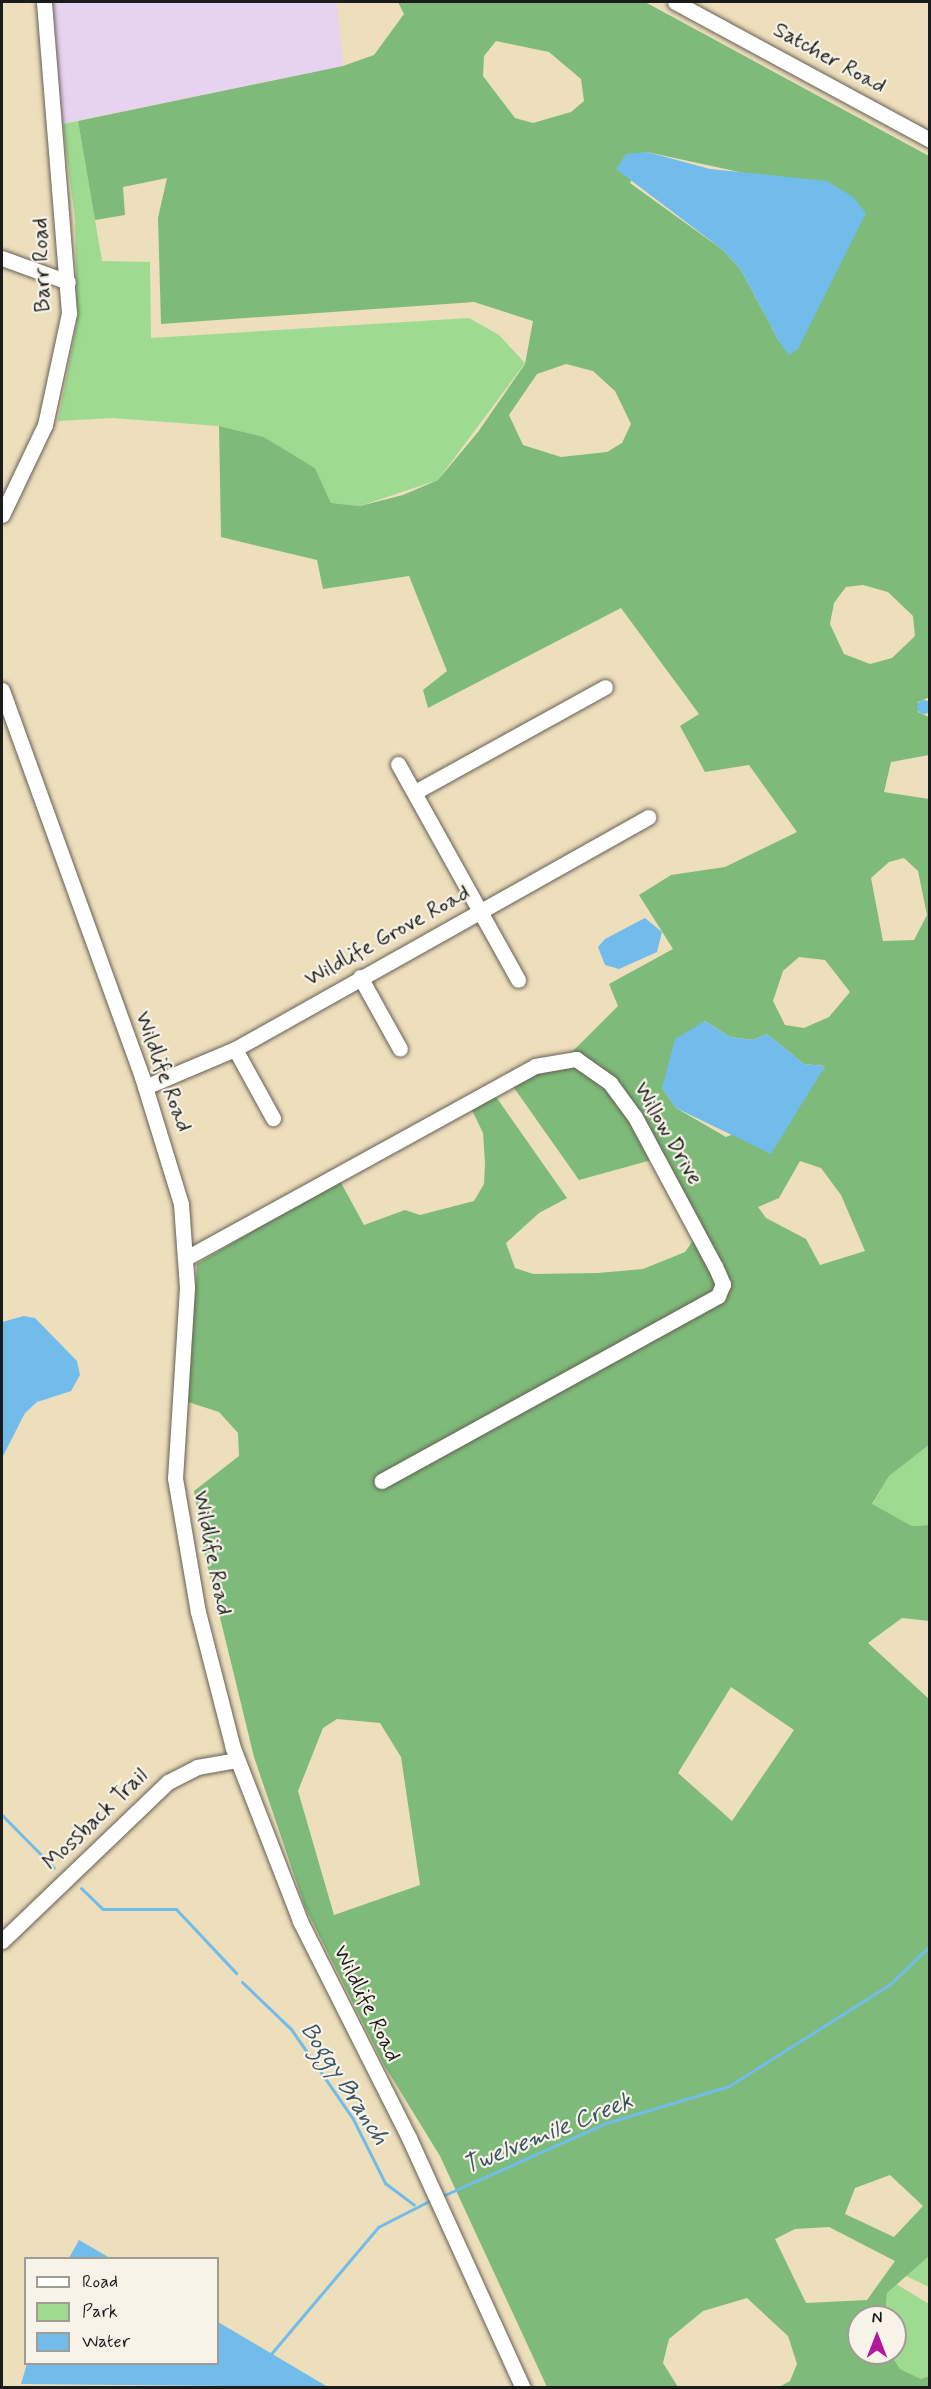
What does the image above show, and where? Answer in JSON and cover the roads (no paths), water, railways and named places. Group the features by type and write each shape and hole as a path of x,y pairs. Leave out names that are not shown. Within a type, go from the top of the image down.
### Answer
{"street":[{"name":"Barr Road","path":"2,515 45,425 66,333 68,282 44,2"},
{"name":"Satcher Road","path":"675,2 930,140"},
{"path":"2,258 68,282"},
{"path":"415,792 605,687"},
{"name":"Wildlife Road","path":"2,690 145,1087 173,1172 186,1258 175,1478 198,1612 237,1760 300,1921 444,2213 523,2388"},
{"path":"398,764 415,792 477,912 518,980"},
{"name":"Wildlife Grove Road","path":"145,1087 235,1049 648,817"},
{"path":"360,977 400,1049"},
{"path":"235,1049 273,1118"},
{"name":"Willow Drive","path":"186,1258 535,1066 576,1059 610,1083 641,1127 715,1266 723,1284 718,1296 382,1481"},
{"name":"Mossback Trail","path":"2,1941 168,1782 197,1767 237,1760"}],"water":[{"path":"647,152 710,169 827,181 853,197 866,213 798,349 789,355 780,343 741,270 723,250 616,169 626,154"},
{"path":"921,700 927,700 931,707 927,714 921,714 917,710 917,704"},
{"path":"645,918 662,932 657,952 619,969 605,965 598,947 605,939"},
{"path":"705,1021 730,1037 753,1040 767,1034 804,1064 825,1066 771,1154 676,1108 662,1088 675,1039"},
{"path":"24,1316 35,1318 77,1361 80,1375 71,1391 37,1402 25,1413 3,1456 2,1322"},
{"path":"79,2240 108,2257 70,2257"},
{"path":"219,2323 328,2387 21,2384 27,2365 219,2365"}],"waterway":[{"name":"Boggy Branch","path":"2,1815 54,1868"},
{"name":"Boggy Branch","path":"81,1888 103,1909 176,1909 236,1973"},
{"name":"Twelvemile Creek","path":"440,2197 606,2123 729,2086 889,1985 930,1946"},
{"name":"Boggy Branch","path":"242,1982 291,2029 353,2119 385,2183 414,2205"},
{"name":"Twelvemile Creek","path":"270,2355 378,2227 431,2200"}]}
